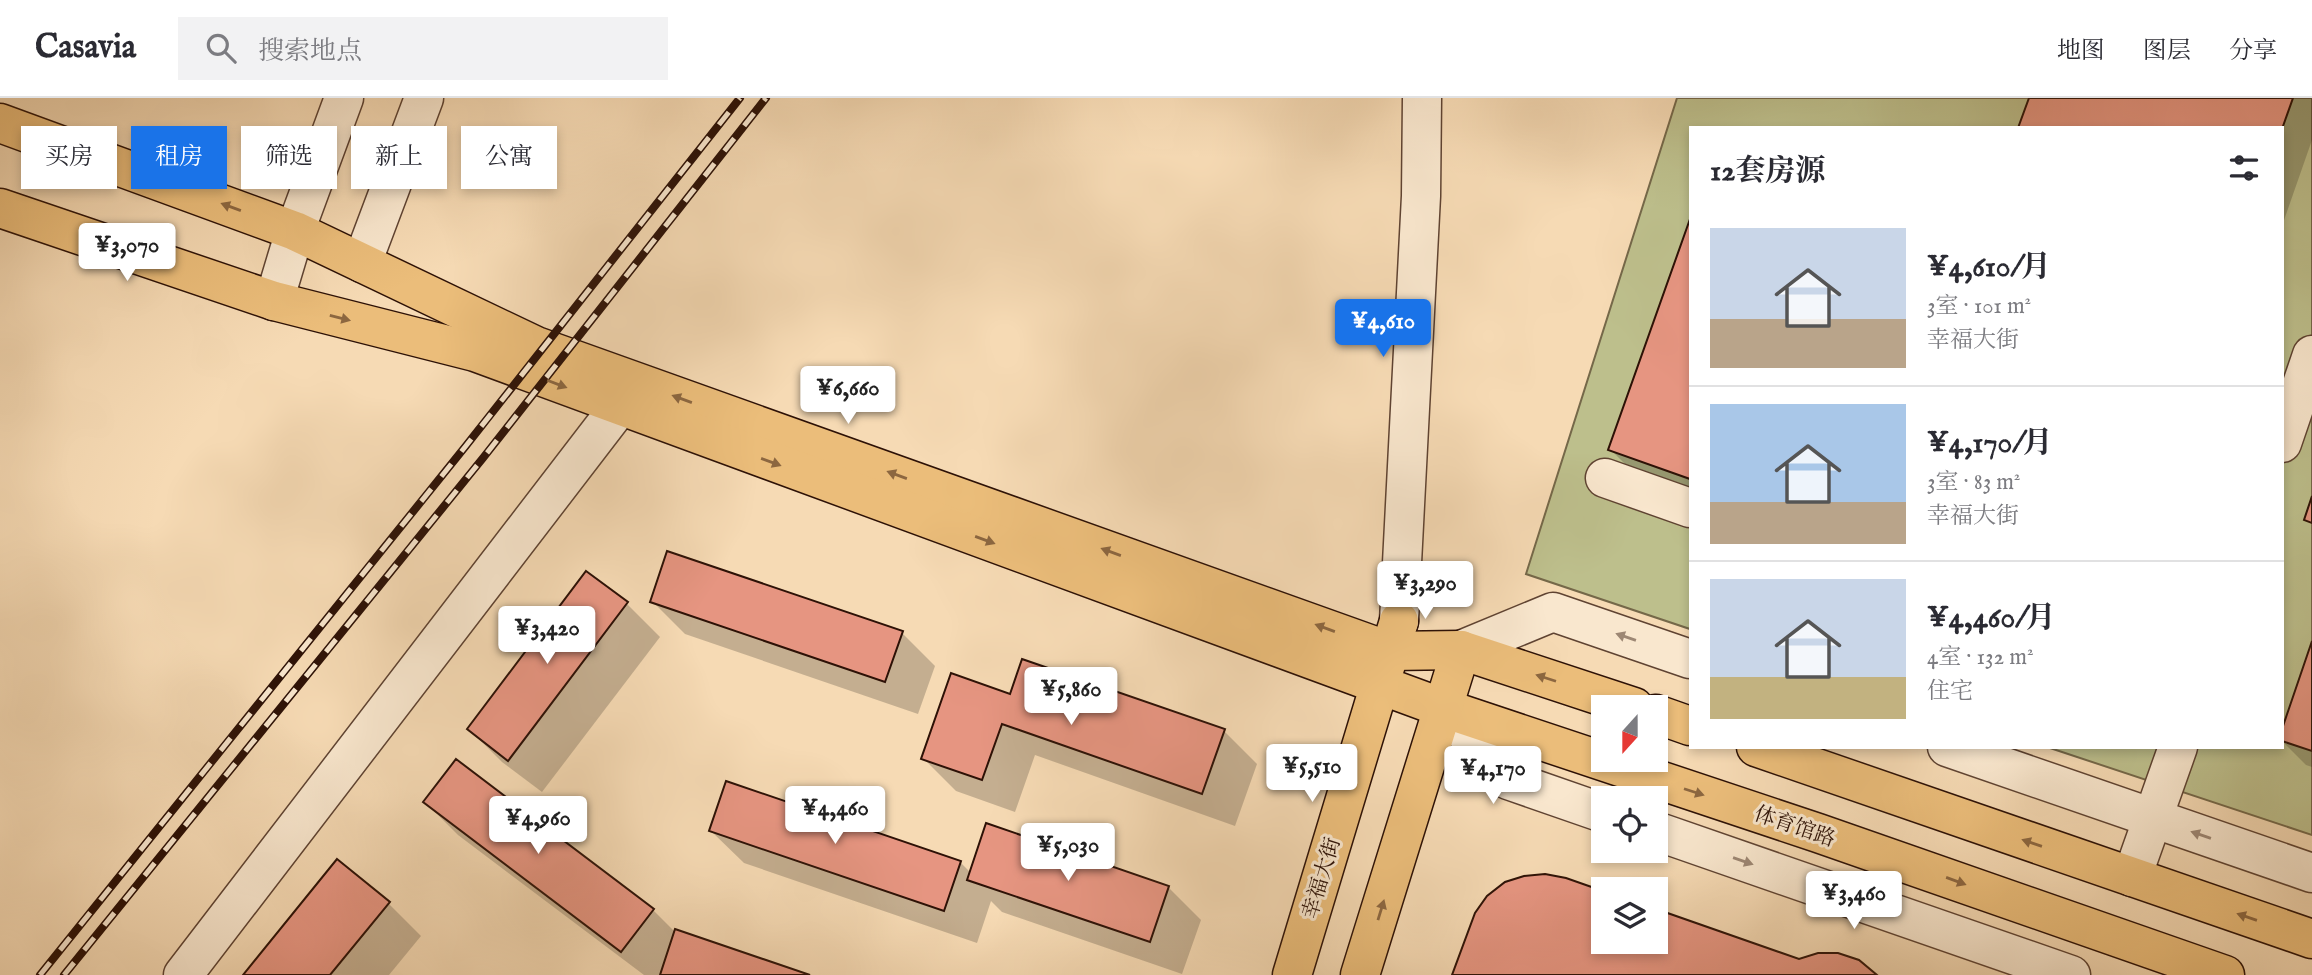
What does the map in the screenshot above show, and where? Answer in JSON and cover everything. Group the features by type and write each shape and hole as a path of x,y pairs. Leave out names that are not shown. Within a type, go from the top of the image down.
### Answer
{"main road":[{"path":"0,123 295,231 536,346 1389,652"},
{"path":"0,208 274,301 475,352 619,407 1389,652 1461,650 1598,695"},
{"path":"1360,975 1461,650"},
{"name":"体育馆路","path":"1389,652 1443,708 1857,846 2225,975"},
{"name":"幸福大街","path":"1293,975 1389,652"},
{"path":"1668,718 1689,726"},
{"path":"1779,751 2312,939"}],"street":[{"path":"274,301 295,231 344,98"},
{"path":"362,263 424,98"},
{"path":"1389,652 1421,196 1422,98"},
{"path":"2284,435 2300,367"},
{"path":"183,975 619,407"},
{"path":"1605,478 1689,508"},
{"path":"1461,650 1553,612 1689,659"},
{"path":"1443,708 1508,780 1591,809"},
{"path":"1953,749 2312,873"},
{"path":"2132,877 2177,749"},
{"path":"1668,835 2071,975"}],"green space":[{"path":"1677,98 2312,98 2312,835 2053,749 2284,749 2284,126 1689,126 1689,629 1526,574"}],"building":[{"path":"2029,98 2293,98 2283,126 2019,126"},
{"path":"1689,222 1689,479 1608,450"},
{"path":"2312,496 2312,523 2304,520"},
{"path":"667,551 903,631 885,682 650,602"},
{"path":"586,571 628,602 508,761 467,729"},
{"path":"2312,641 2312,751 2284,742 2284,723"},
{"path":"1022,659 1225,729 1202,794 1002,724 982,780 921,759 951,673 1010,694"},
{"path":"456,759 654,909 621,952 423,802"},
{"path":"726,781 961,861 944,911 709,831"},
{"path":"986,823 1169,886 1150,942 967,880"},
{"path":"337,859 390,902 330,975 243,975"},
{"path":"1545,874 1591,887 1591,954 1668,954 1668,913 1799,959 1818,953 1838,953 1859,960 1877,975 1452,975 1475,913 1487,896 1505,882 1524,876"},
{"path":"675,929 810,975 660,975"}],"railway":[{"path":"40,975 465,447 740,98"},
{"path":"64,975 483,458 766,98"}]}
